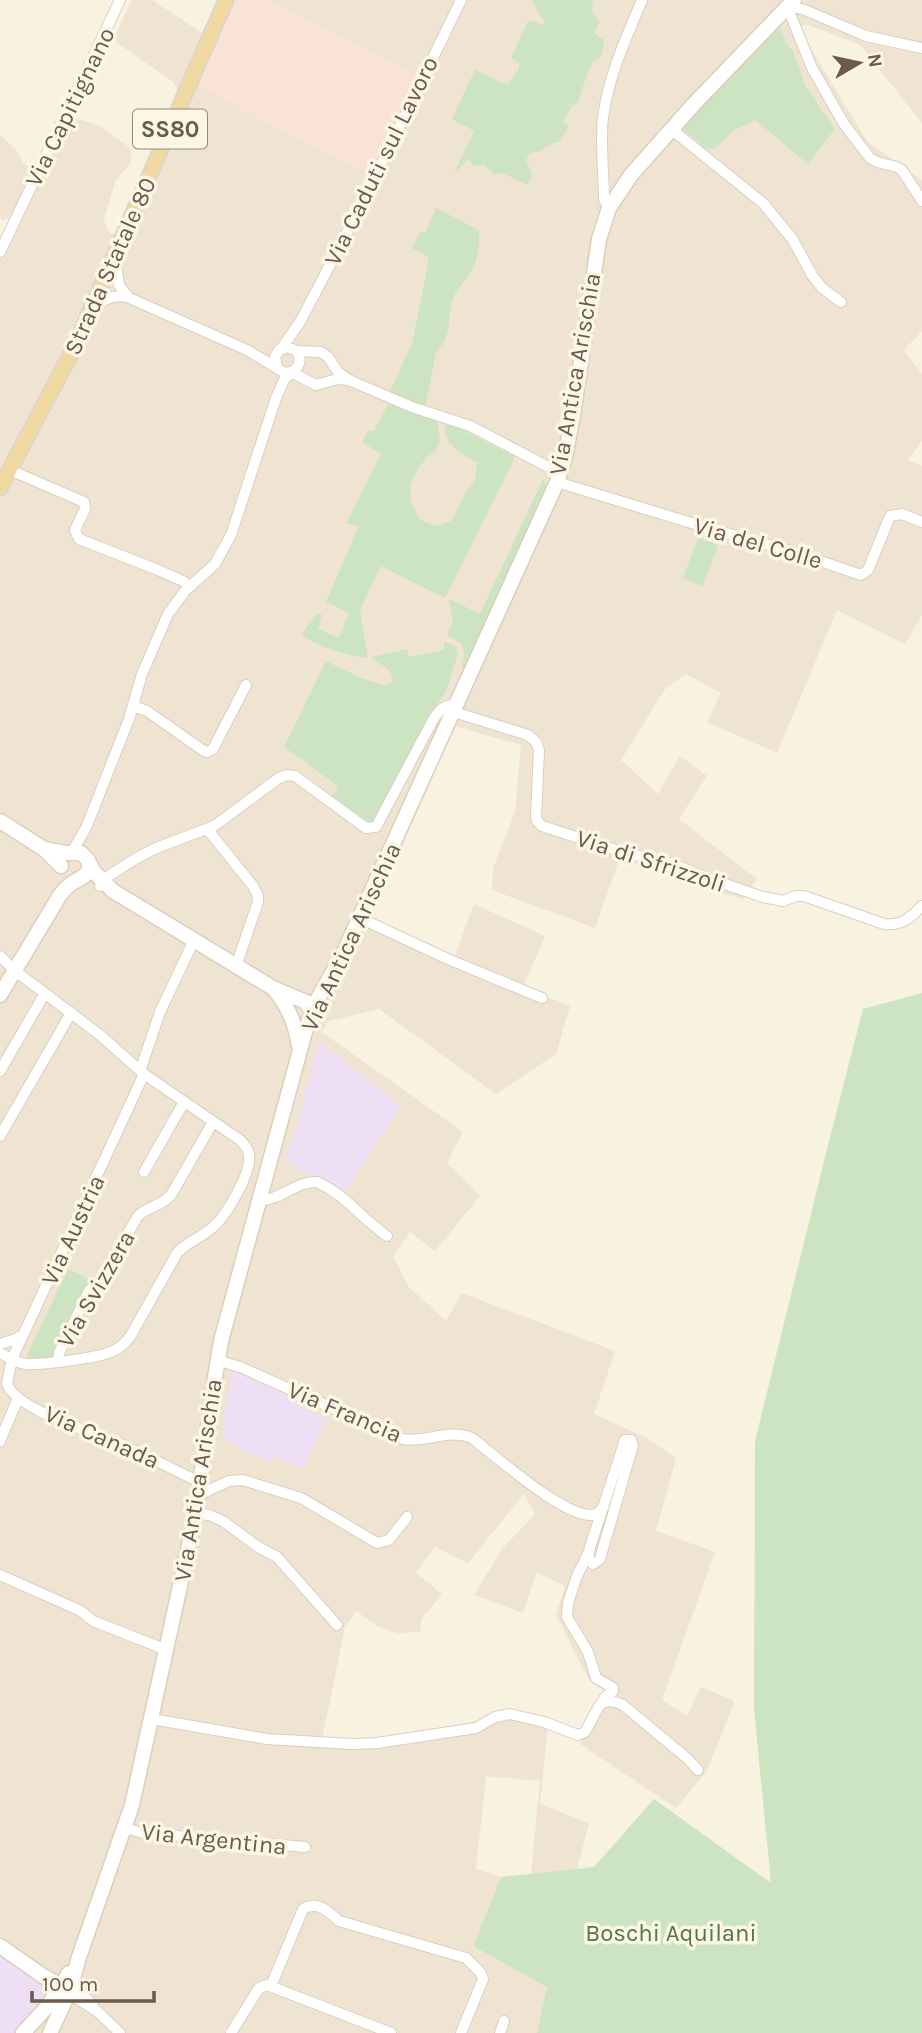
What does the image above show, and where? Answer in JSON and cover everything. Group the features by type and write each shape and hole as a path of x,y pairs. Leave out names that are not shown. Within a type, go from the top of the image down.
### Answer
{"main road":[{"name":"Strada Statale 80","path":"0,488 90,313 226,0"},
{"name":"Via Antica Arischia","path":"68,1985 124,1828 152,1719 196,1513 217,1360 258,1200 312,1011 360,918 558,478 573,415 597,250 609,208 631,175 671,129 796,3"},
{"path":"0,821 44,849 67,877 105,886 272,988 287,998 295,1008 312,1011"},
{"path":"44,849 81,853 105,886"},
{"path":"60,895 65,857 71,852"},
{"path":"0,995 60,895 88,873 88,860"},
{"path":"287,998 312,995 325,986"},
{"path":"287,998 296,1025 300,1051"},
{"path":"0,1946 43,1976 68,1985"},
{"path":"23,2033 68,1985"},
{"path":"55,2022 68,1985"},
{"path":"40,2015 52,2012 55,2022"}],"street":[{"name":"Via Capitignano","path":"0,252 120,0"},
{"name":"Via Caduti sul Lavoro","path":"280,350 300,322 378,173 461,0"},
{"path":"609,208 604,199 604,107 619,56 642,0"},
{"path":"922,48 866,36 841,27 796,3 791,16 812,68 844,124 870,158 902,170 922,201"},
{"path":"671,129 763,203 793,240 822,288 841,302"},
{"path":"115,257 119,285 123,293 132,299 247,350 283,372 313,384 337,379 351,381"},
{"path":"90,313 100,302 110,297 132,299"},
{"name":"Via Caduti sul Lavoro","path":"296,350 296,335 300,322"},
{"path":"247,350 266,353 288,347 321,352 351,381 389,398 470,426 558,478"},
{"path":"276,398 279,383 275,357 280,350"},
{"path":"71,852 86,828 133,706 138,684 168,614 178,597 212,567 226,545 276,398 284,380 299,364 300,357 296,350"},
{"path":"325,383 334,367"},
{"path":"10,470 83,502 85,509 75,530 79,539 158,570 189,586"},
{"name":"Via del Colle","path":"558,478 688,522 797,553 858,575 864,575 868,570 890,516 902,514 922,522"},
{"path":"133,706 150,713 207,752 212,751 215,746 246,685"},
{"path":"105,886 135,859 156,848 208,830 279,778 287,775 295,776 366,828 376,827 434,718 445,706 450,705 455,709"},
{"name":"Via di Sfrizzoli","path":"455,709 528,735 537,742 540,755 536,816 542,826 622,852 670,863 710,880 763,897 783,901 800,895 884,924 901,924 922,906"},
{"path":"86,828 88,860"},
{"path":"208,830 258,896 236,966"},
{"path":"360,918 450,960 542,998"},
{"name":"Via Austria","path":"7,1386 12,1359 142,1073 160,1012 194,940"},
{"path":"0,956 14,970 106,1040 142,1073 230,1132 248,1152 248,1166 244,1178 218,1222 177,1253 125,1342 108,1353 58,1362 26,1364 0,1353"},
{"path":"0,1072 45,993"},
{"path":"0,1136 71,1013"},
{"path":"144,1172 184,1102"},
{"name":"Via Svizzera","path":"58,1362 59,1353 89,1291 102,1277 138,1216 143,1211 165,1202 171,1195 213,1122"},
{"path":"248,1166 264,1178"},
{"path":"244,1178 264,1178"},
{"path":"258,1200 267,1200 299,1185 317,1182 344,1198 366,1221 387,1236"},
{"path":"0,1344 24,1334"},
{"name":"Via Francia","path":"217,1360 240,1367 402,1439 465,1435 541,1492 578,1512"},
{"name":"Via Canada","path":"7,1386 18,1398 81,1430 128,1447 200,1488"},
{"path":"0,1441 18,1398"},
{"path":"152,1719 267,1738 352,1744 377,1743 476,1728 495,1717 510,1714 544,1722 578,1735 585,1732 603,1699 613,1688 596,1678 588,1652 567,1617 568,1603 578,1576 591,1559 593,1537 623,1443 625,1440 631,1440 633,1445 600,1559 591,1559"},
{"path":"200,1488 209,1490 229,1481 243,1480 301,1498 377,1543 389,1540 407,1517"},
{"path":"578,1512 597,1513 604,1506"},
{"path":"578,1512 590,1522 593,1537"},
{"path":"196,1513 223,1521 258,1547 277,1557 337,1625"},
{"path":"0,1575 81,1611 93,1621 167,1650"},
{"path":"602,1703 612,1701 623,1705 698,1770"},
{"name":"Via Argentina","path":"124,1828 143,1833 305,1847"},
{"path":"271,1986 303,1909 312,1905 328,1909 340,1920 466,1958 483,1979 461,2033"},
{"path":"68,1985 75,1997 84,2000 120,2033"},
{"path":"231,2033 259,1988 271,1986 391,2033"},
{"path":"55,2022 69,2004 84,2000"},
{"path":"499,2033 504,2021"}],"shaded area":[{"path":"132,0 152,0 202,33 218,0 922,0 922,123 859,44 808,25 797,26 867,141 922,180 922,331 904,350 922,374 922,441 908,460 922,466 922,615 905,644 837,610 777,753 707,722 721,693 686,674 665,689 621,760 658,794 680,756 707,776 679,819 757,879 743,899 714,891 667,871 619,860 595,928 492,890 493,868 515,812 521,745 454,726 371,918 454,958 474,904 545,936 523,987 570,1006 556,1054 496,1094 379,1009 329,1021 322,1032 463,1132 447,1163 480,1196 435,1251 410,1232 393,1256 408,1286 446,1321 462,1293 615,1351 594,1414 647,1438 676,1458 656,1531 715,1552 662,1700 687,1716 701,1687 735,1701 706,1772 676,1808 580,1744 607,1693 589,1680 556,1615 565,1586 537,1572 523,1613 474,1595 502,1549 535,1514 524,1494 468,1563 435,1547 416,1573 442,1594 422,1618 420,1632 397,1633 377,1626 356,1611 345,1626 321,1745 361,1747 512,1718 548,1728 540,1804 589,1823 577,1869 531,1874 540,1781 486,1776 476,1869 501,1877 473,1946 548,1987 537,2033 0,2033 0,247 14,217 2,220 0,218 0,135 15,148 24,164 32,168 38,166 68,116 98,125 129,147 132,157 130,163 115,182 104,219 107,230 118,234 178,94 172,81 113,40"},
{"path":"236,0 268,0 417,76 370,175 197,86"},
{"path":"319,1041 401,1106 344,1193 321,1179 311,1177 284,1158 296,1128"},
{"path":"232,1370 301,1402 299,1407 326,1419 303,1469 273,1456 269,1462 244,1451 221,1436 224,1431"},
{"path":"0,1953 38,1981 45,1992 41,2005 18,2033 0,2033"}],"green space":[{"path":"531,0 593,0 592,12 600,22 594,33 603,39 604,44 601,56 592,62 577,104 573,105 563,121 569,126 559,142 530,153 526,160 532,175 528,185 502,173 494,174 485,165 474,166 469,159 454,173 474,131 452,119 475,70 507,85 515,75 519,63 511,58 528,21 542,25 545,23"},
{"path":"778,24 786,43 793,51 805,85 835,129 808,164 755,120 733,131 717,147 710,150 705,148 682,128"},
{"path":"436,208 479,230 479,241 473,269 452,301 447,335 436,353 425,408 390,392 412,343 428,265 428,257 412,248 420,232 425,233"},
{"path":"389,402 437,421 439,445 419,468 410,490 412,504 421,520 436,526 451,521 475,480 477,463 450,443 445,424 463,430 515,457 445,598 381,566 360,610 368,658 333,650 301,635 318,613 322,615 318,629 339,638 349,613 326,602 359,526 346,523 381,454 362,442 368,431 374,431"},
{"path":"543,479 548,489 466,670 462,668 462,644 447,635 453,622 449,599 480,614"},
{"path":"698,538 718,545 703,586 683,578"},
{"path":"444,642 454,645 458,653 447,689 404,762 379,819 374,823 366,820 332,796 338,786 284,747 326,661 361,678 384,685 392,682 391,673 371,657 407,649 409,657 444,650"},
{"name":"Boschi Aquilani","path":"922,993 922,2033 537,2033 547,1987 473,1946 501,1877 594,1867 654,1799 771,1883 754,1709 755,1441 863,1009"},
{"path":"68,1269 90,1280 54,1350 56,1352 52,1360 30,1364 27,1355"}]}
